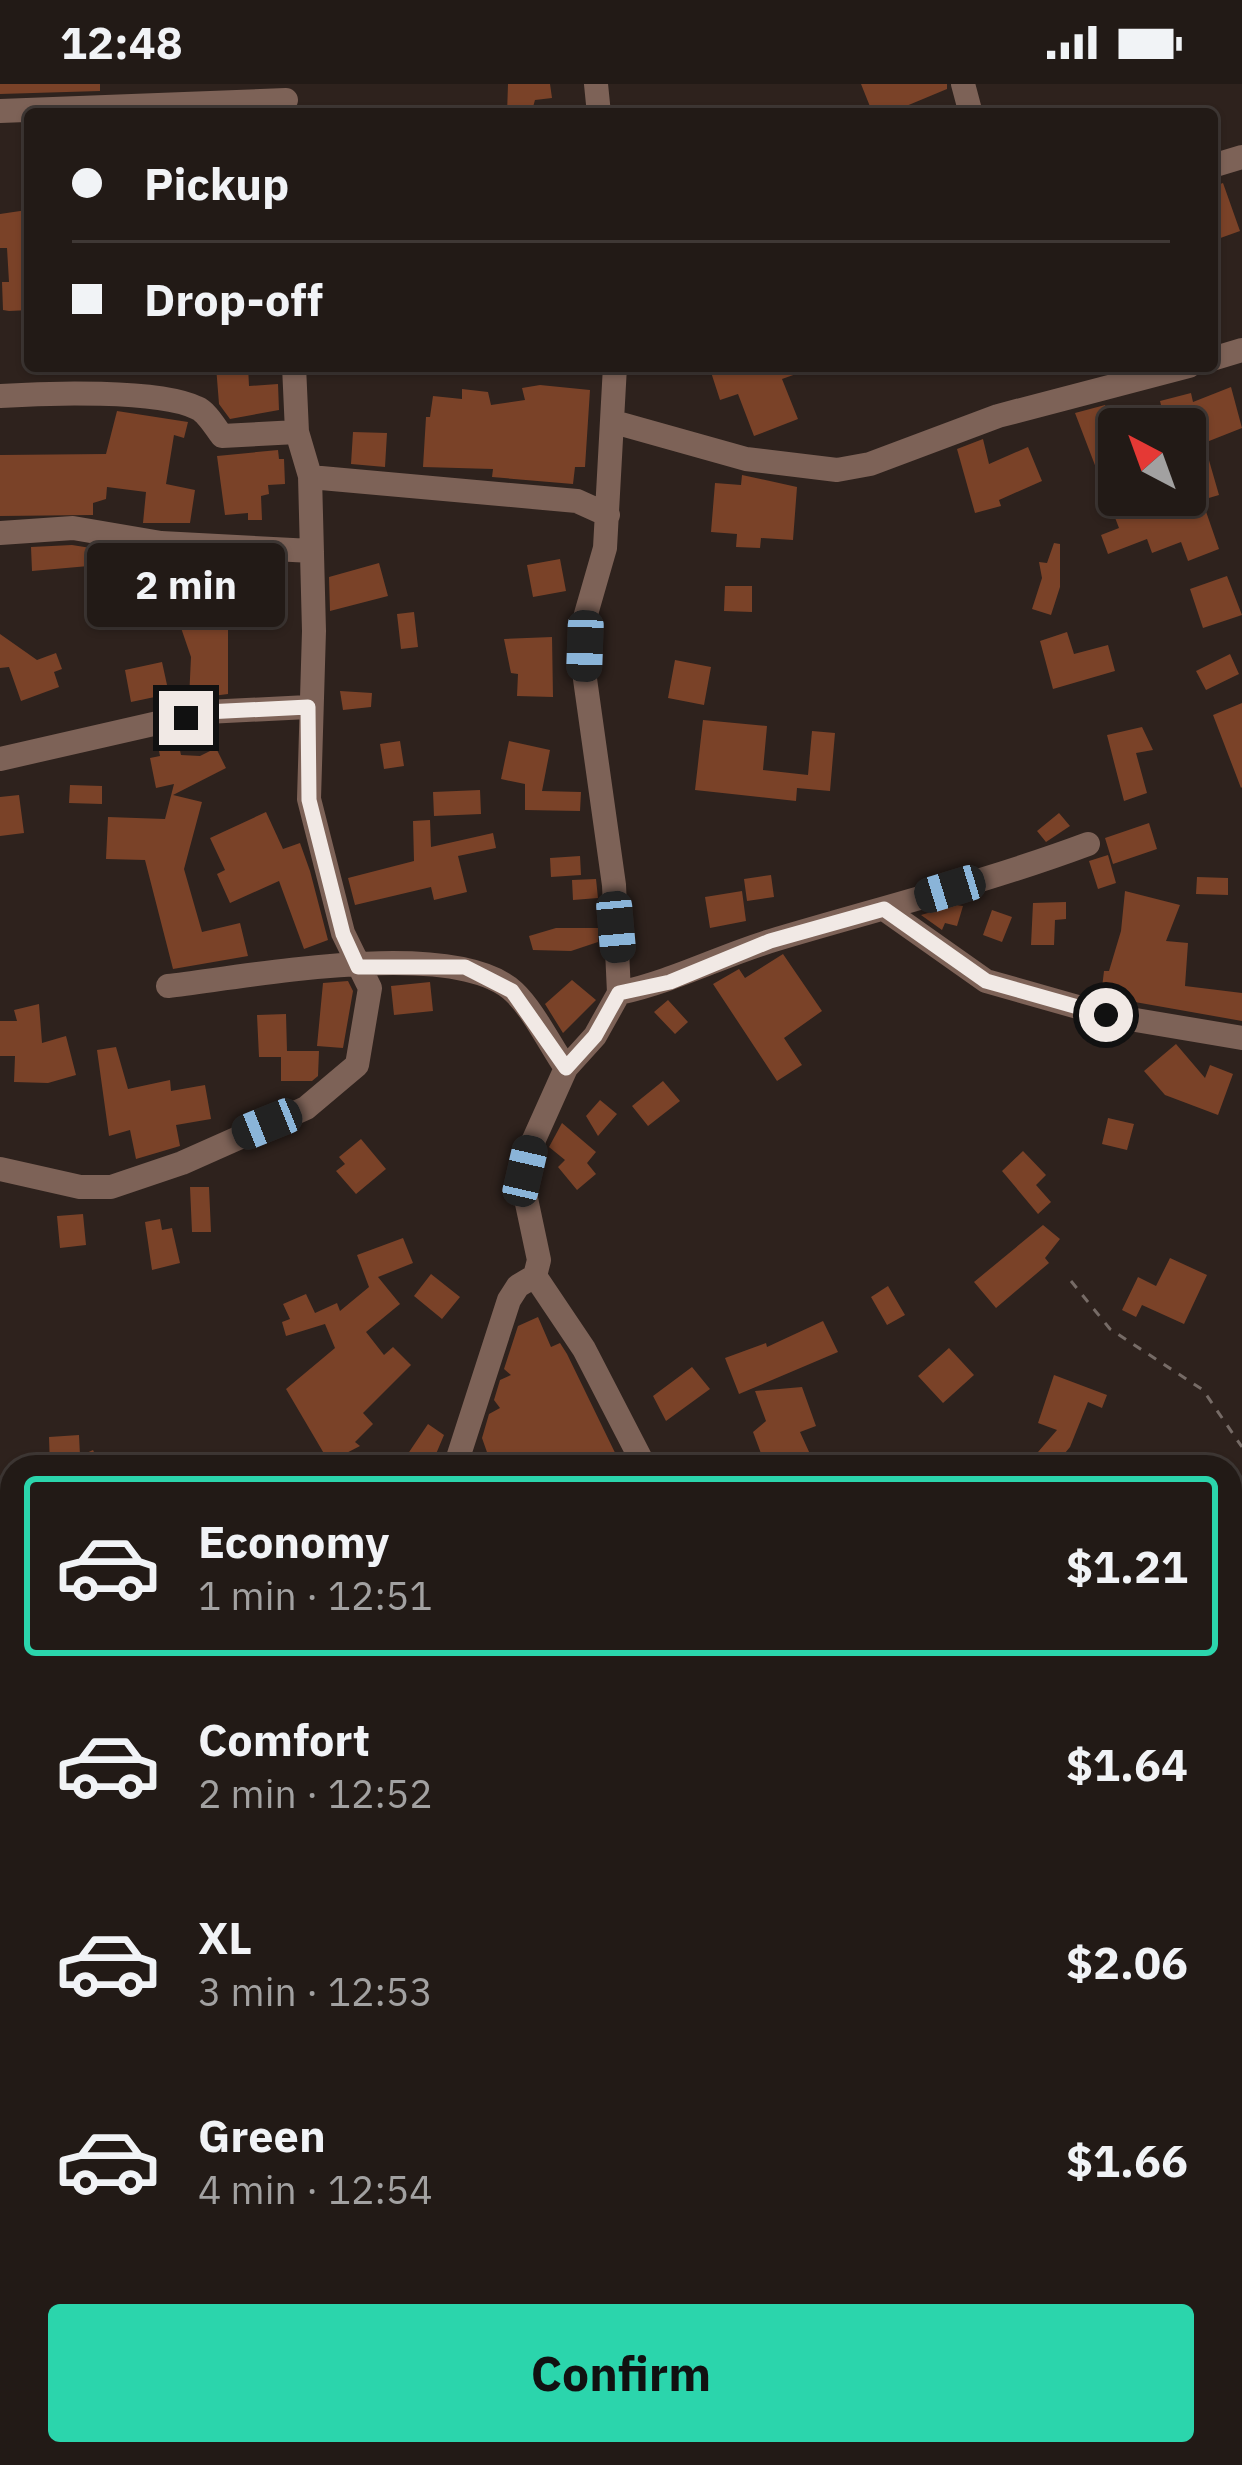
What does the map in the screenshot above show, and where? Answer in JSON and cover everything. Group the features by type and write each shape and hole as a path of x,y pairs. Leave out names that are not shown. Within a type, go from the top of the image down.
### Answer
{"street":[{"path":"78,108 286,100"},
{"path":"0,1169 24,1178 110,1187 182,1163 306,1108 357,1065 370,988 343,934 309,800 310,477 297,432 294,372"},
{"path":"459,1455 509,1300 518,1286 535,1276 539,1260 525,1171 566,1068 595,1036 619,993 614,884 584,679 586,614 605,548 615,372"},
{"path":"614,422 746,459 837,470 870,464 998,416 1167,372"},
{"path":"0,396 56,393 151,400 197,408 222,436 297,432"},
{"path":"310,477 577,501 608,515"},
{"path":"0,533 73,528 161,543 312,551"},
{"path":"0,759 206,712 308,707"},
{"path":"619,993 670,982 770,941 1088,844"},
{"path":"884,909 986,981 1106,1015 1242,1038"},
{"path":"168,986 335,964 465,967 512,991 566,1068"},
{"path":"535,1276 584,1349 639,1455"}],"path":[{"path":"1071,1282 1110,1329 1203,1390 1242,1447"}],"building":[{"path":"0,84 100,84 100,91 0,94"},
{"path":"508,84 550,84 552,98 535,100 533,108 507,108"},
{"path":"861,84 947,84 947,89 901,108 871,108"},
{"path":"1223,183 1240,231 1218,239 1218,185"},
{"path":"24,210 24,310 3,310 2,282 9,282 7,248 0,248 0,214"},
{"path":"216,372 248,372 249,386 278,384 279,410 230,419 219,404"},
{"path":"711,372 802,372 782,379 798,419 754,436 738,394 720,400"},
{"path":"1231,387 1242,428 1206,442 1206,408 1162,408 1160,401 1191,393 1193,402"},
{"path":"522,388 590,390 585,467 575,467 573,484 492,477 493,469 423,467 426,417 430,417 433,396 462,399 462,389 488,392 491,405 525,400"},
{"path":"1105,405 1098,408 1098,473 1075,413"},
{"path":"117,411 188,422 184,438 174,435 166,484 195,490 190,523 143,523 146,492 107,487 106,499 93,503 93,515 0,516 0,455 106,454"},
{"path":"353,432 387,433 385,467 351,464"},
{"path":"983,439 989,464 1028,447 1042,481 999,500 1001,506 975,513 957,449"},
{"path":"278,450 279,459 284,459 285,484 268,485 269,494 261,496 262,520 248,520 248,513 225,515 217,456"},
{"path":"1206,450 1219,495 1206,499"},
{"path":"742,475 797,487 793,540 761,538 760,548 736,547 737,534 711,532 715,483 741,485"},
{"path":"1206,512 1219,549 1188,561 1181,542 1152,553 1147,539 1108,554 1101,535 1119,528 1114,516 1206,516"},
{"path":"1054,543 1060,544 1060,587 1051,615 1032,609 1042,578 1039,562 1047,563"},
{"path":"31,547 97,549 100,565 32,571"},
{"path":"560,559 566,591 533,597 527,565"},
{"path":"379,563 388,596 330,611 329,577"},
{"path":"1227,576 1242,615 1203,628 1190,589"},
{"path":"725,586 752,586 752,612 724,611"},
{"path":"210,612 213,621 228,619 228,694 189,699 191,657 179,622"},
{"path":"414,612 418,647 401,649 397,614"},
{"path":"1067,632 1074,654 1108,645 1115,671 1053,689 1040,641"},
{"path":"0,634 37,660 56,653 62,669 54,672 59,687 21,701 9,667 0,668"},
{"path":"552,637 553,697 517,696 518,674 511,673 504,639"},
{"path":"1230,654 1239,674 1206,690 1196,671"},
{"path":"675,660 711,667 704,705 668,698"},
{"path":"162,662 169,694 131,702 125,670"},
{"path":"340,691 372,693 371,707 343,710"},
{"path":"1242,703 1242,787 1241,788 1213,715"},
{"path":"703,720 767,726 763,770 808,775 812,731 835,733 830,791 797,788 796,801 695,790"},
{"path":"1142,727 1153,750 1136,753 1147,793 1124,801 1107,735"},
{"path":"178,741 181,755 200,756 216,748 226,768 173,795 202,802 184,869 202,932 240,923 248,956 173,969 145,860 106,859 108,817 165,819 174,784 156,788 150,758 160,756 158,746"},
{"path":"400,741 404,766 384,769 380,744"},
{"path":"509,741 550,750 542,791 581,792 580,811 525,810 525,784 501,779"},
{"path":"70,785 102,786 102,804 69,803"},
{"path":"480,790 481,814 434,816 433,792"},
{"path":"19,795 24,833 0,836 0,797"},
{"path":"266,812 283,849 300,843 328,940 304,949 279,881 230,903 217,874 225,870 210,838"},
{"path":"1059,813 1070,826 1046,842 1037,831"},
{"path":"430,820 431,847 493,833 496,848 458,856 467,892 434,900 431,887 355,905 348,878 414,861 413,821"},
{"path":"1149,823 1157,849 1113,864 1105,838"},
{"path":"1108,855 1116,883 1098,889 1089,861"},
{"path":"580,856 581,875 551,877 550,858"},
{"path":"771,875 774,897 747,901 744,879"},
{"path":"1197,877 1228,878 1228,895 1196,894"},
{"path":"596,879 598,898 573,900 572,880"},
{"path":"742,891 746,921 710,928 705,897"},
{"path":"1125,891 1180,905 1166,941 1188,943 1185,986 1242,993 1242,1021 1101,996 1104,971 1109,971 1121,931"},
{"path":"1066,902 1066,919 1055,920 1054,945 1031,945 1033,903"},
{"path":"963,906 957,926 945,923 942,930 921,915"},
{"path":"992,910 1012,917 1002,942 983,935"},
{"path":"556,928 598,928 598,942 571,951 533,950 529,936"},
{"path":"783,954 822,1011 784,1038 802,1065 777,1081 713,984 739,969 745,978"},
{"path":"572,980 596,1000 563,1033 545,1004"},
{"path":"348,981 353,991 343,1048 317,1046 323,983"},
{"path":"430,982 433,1011 394,1015 391,986"},
{"path":"668,1000 688,1022 675,1034 654,1012"},
{"path":"39,1004 42,1043 66,1036 76,1075 48,1083 14,1082 15,1056 0,1056 0,1021 17,1021 14,1010"},
{"path":"286,1014 287,1051 319,1051 318,1076 312,1081 281,1081 281,1057 259,1057 257,1015"},
{"path":"1176,1044 1205,1078 1210,1065 1233,1074 1218,1115 1165,1095 1144,1071"},
{"path":"116,1047 128,1089 170,1080 171,1091 205,1085 211,1119 176,1125 180,1146 136,1159 130,1130 109,1136 97,1050"},
{"path":"663,1081 680,1101 648,1126 632,1106"},
{"path":"600,1100 617,1114 598,1136 586,1116"},
{"path":"1108,1118 1134,1124 1127,1150 1102,1144"},
{"path":"562,1123 596,1152 587,1163 596,1174 577,1190 558,1167 565,1160 549,1147"},
{"path":"361,1139 386,1169 356,1194 336,1171 345,1164 339,1157"},
{"path":"1023,1151 1046,1175 1036,1185 1051,1202 1038,1214 1002,1171"},
{"path":"190,1187 209,1187 211,1232 192,1232"},
{"path":"83,1214 86,1245 60,1248 57,1216"},
{"path":"160,1219 162,1230 172,1228 180,1263 152,1270 145,1222"},
{"path":"1043,1225 1060,1239 1045,1258 1049,1263 996,1308 974,1282"},
{"path":"403,1238 413,1263 378,1277 400,1304 366,1332 384,1355 393,1347 411,1365 363,1413 373,1424 355,1442 360,1446 343,1455 325,1455 286,1389 335,1348 325,1324 286,1336 282,1322 290,1319 283,1304 306,1294 315,1313 337,1303 340,1311 369,1287 357,1255"},
{"path":"1170,1258 1207,1275 1184,1324 1142,1305 1136,1317 1122,1310 1138,1277 1156,1286"},
{"path":"431,1274 460,1297 442,1319 414,1296"},
{"path":"888,1286 905,1315 887,1325 871,1297"},
{"path":"538,1317 551,1347 560,1343 616,1455 488,1455 482,1438 489,1414 500,1408 494,1400 500,1380 511,1375 504,1369 518,1326"},
{"path":"823,1321 838,1352 739,1394 725,1358 766,1343 767,1347"},
{"path":"949,1348 974,1375 943,1403 918,1376"},
{"path":"692,1367 710,1389 666,1421 653,1396"},
{"path":"1054,1375 1107,1395 1102,1408 1088,1402 1063,1455 1038,1452 1057,1430 1038,1423"},
{"path":"802,1387 816,1426 800,1432 810,1454 762,1455 753,1432 766,1421 755,1391"},
{"path":"428,1424 444,1435 435,1455 407,1455"},
{"path":"79,1435 80,1455 50,1455 49,1437"}],"route":[{"path":"186,718 206,712 263,713 308,707 309,800 343,934 358,967 465,967 512,991 566,1068 595,1036 619,993 670,982 770,941 884,909 986,981 1106,1015"}]}
